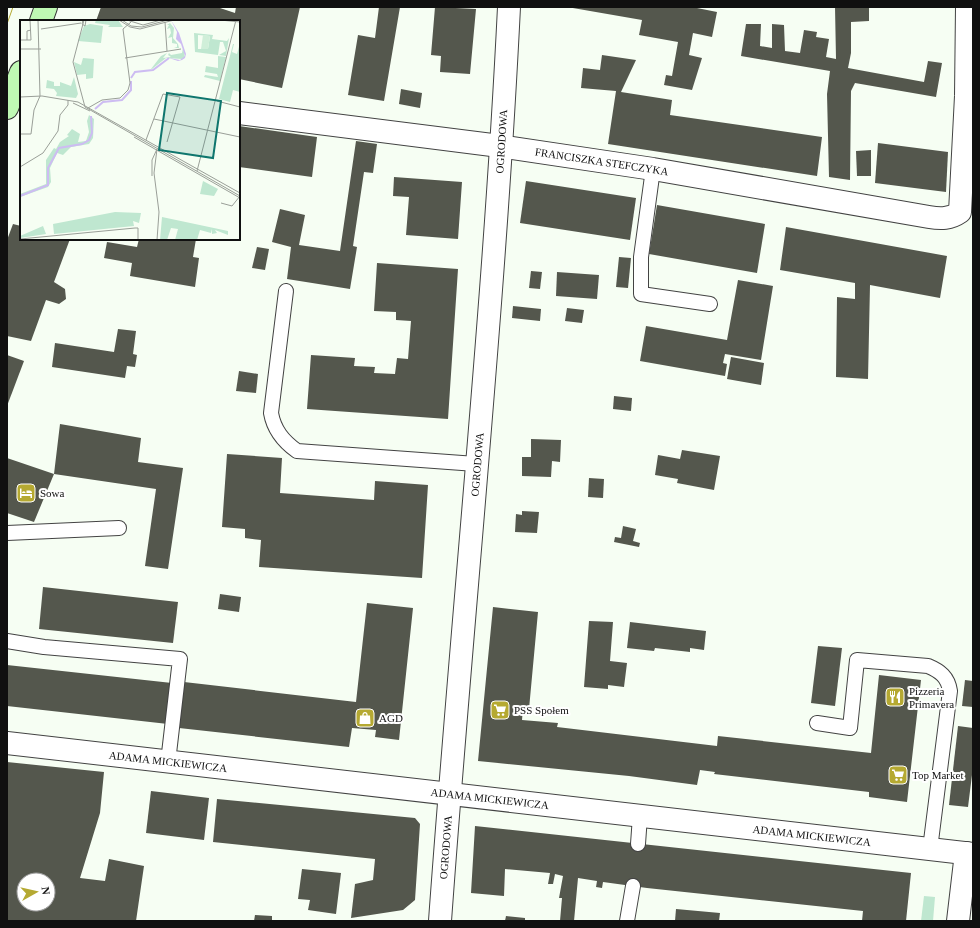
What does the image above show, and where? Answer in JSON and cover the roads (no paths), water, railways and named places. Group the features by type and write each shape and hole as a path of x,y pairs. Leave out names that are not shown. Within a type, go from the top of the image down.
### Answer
{"main road":[{"path":"41,20 46,7"},
{"path":"7,108 20,75"}],"street":[{"name":"OGRODOWA","path":"440,921 502,147 509,7"},
{"path":"967,7 970,96"},
{"name":"FRANCISZKA STEFCZYKA","path":"240,113 502,147 653,169 937,218 954,216 960,212 970,96"},
{"name":"ADAMA MICKIEWICZA","path":"7,743 970,854"},
{"path":"958,921 970,854"}],"lane":[{"path":"653,169 641,257 641,294 710,304"},
{"path":"286,291 272,413 273,424 287,444 297,451 476,464"},
{"path":"7,533 119,528"},
{"path":"7,641 44,647 180,659 168,762"},
{"path":"817,723 850,728 857,660 928,666 939,670 944,675 950,685 950,691 930,849"},
{"path":"638,844 640,816"},
{"path":"627,921 633,886"}],"tram line":[{"path":"7,24 13,7"}],"place":[{"name":"Sowa","path":"26,493"},
{"name":"Pizzeria Primavera","path":"895,697"},
{"name":"PSS Społem","path":"500,710"},
{"name":"AGD","path":"365,718"},
{"name":"Top Market","path":"898,775"}]}
